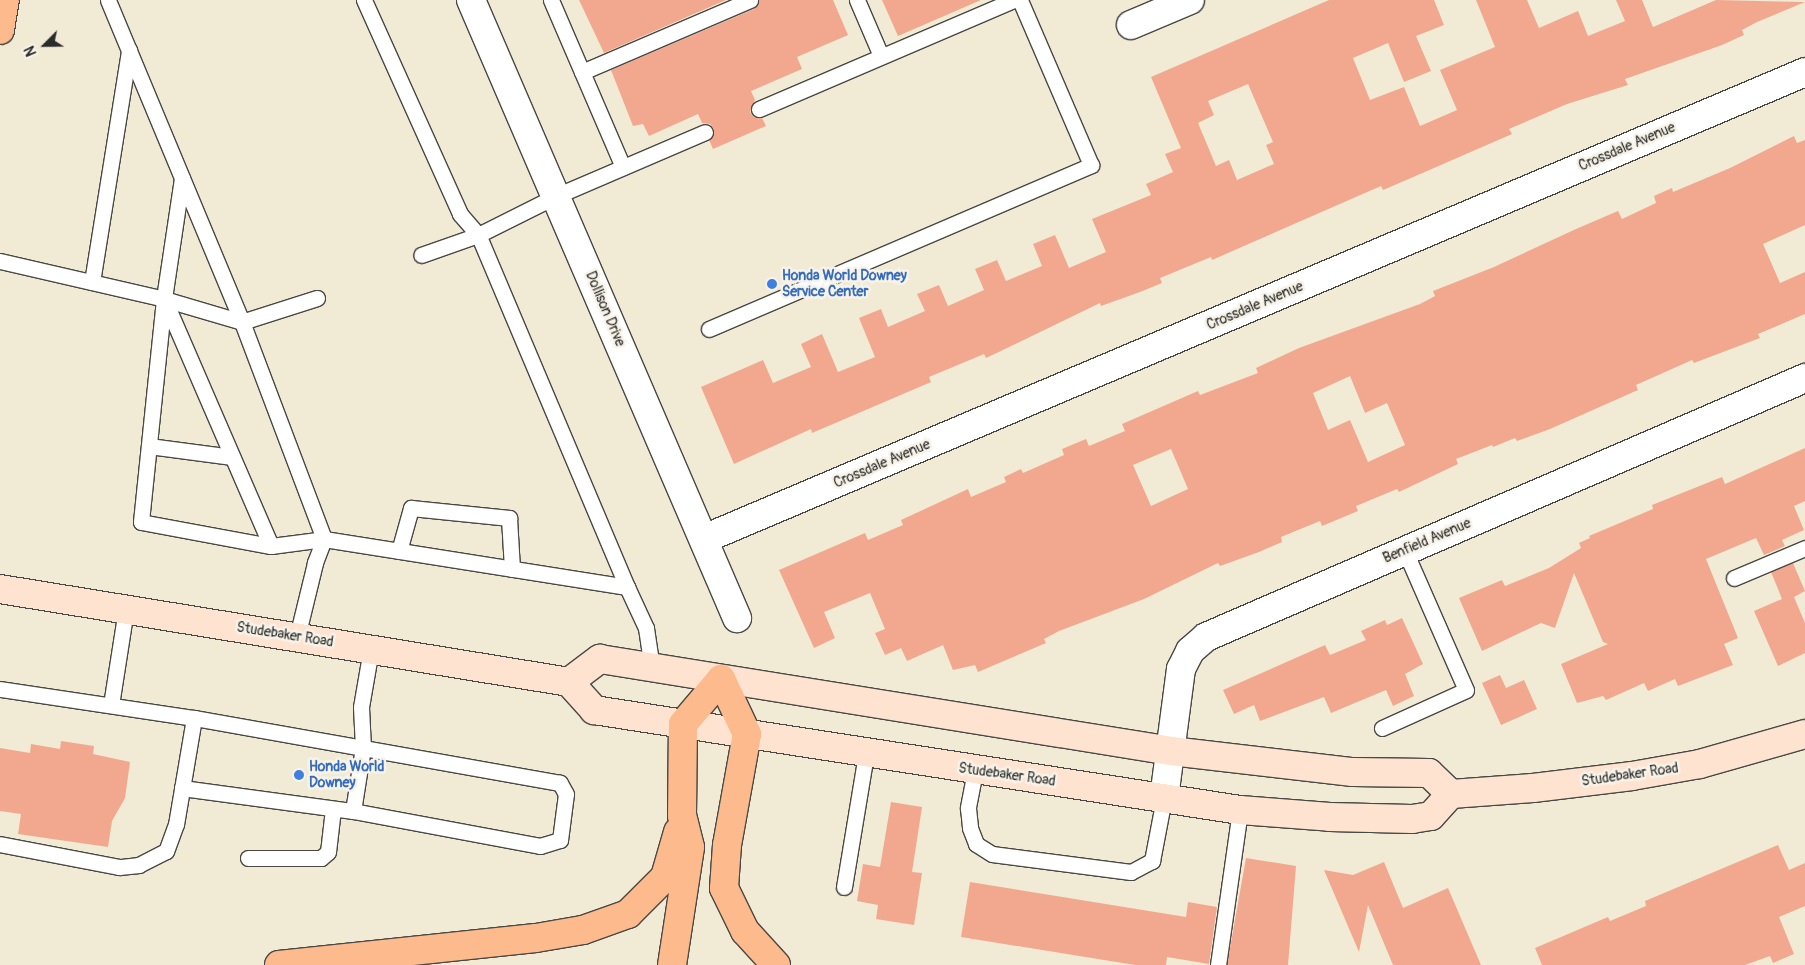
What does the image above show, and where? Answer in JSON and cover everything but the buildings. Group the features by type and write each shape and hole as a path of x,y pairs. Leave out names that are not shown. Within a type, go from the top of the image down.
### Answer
{"main road":[{"path":"0,30 5,0"},
{"name":"Studebaker Road","path":"0,589 569,682 594,710 975,771 1240,810 1330,817 1412,819 1431,816 1451,794 1532,788 1632,776 1700,764 1805,734"},
{"path":"569,682 600,659 1170,751 1353,772 1428,773 1451,794"},
{"path":"280,965 536,938 583,930 628,914 665,878 682,816 683,724 721,679"},
{"path":"721,679 746,734 727,845 724,888 745,932 776,965"},
{"path":"672,965 690,847 682,816"}],"street":[{"name":"Dollison Drive","path":"471,0 737,618"},
{"path":"1131,25 1190,0"},
{"name":"Crossdale Avenue","path":"704,539 1805,72"},
{"name":"Benfield Avenue","path":"1164,798 1181,669 1190,651 1206,637 1805,378"}],"lane":[{"path":"108,0 242,322 324,539 315,563 297,637"},
{"path":"364,0 460,214 478,235 646,628 652,668"},
{"path":"551,0 622,167"},
{"path":"582,72 750,0"},
{"path":"857,0 881,56"},
{"path":"759,109 1013,0"},
{"path":"709,329 1091,165 1020,0"},
{"path":"92,282 129,50"},
{"path":"421,255 478,235 556,196 705,132"},
{"path":"182,178 164,299 141,522 271,546 324,539 627,587"},
{"path":"0,261 164,299 242,322 317,298"},
{"path":"164,299 271,546"},
{"path":"149,446 232,456"},
{"path":"399,551 411,508 509,518 512,569"},
{"path":"1734,578 1805,548"},
{"path":"1382,728 1466,690 1405,551"},
{"path":"111,704 126,609"},
{"path":"353,812 363,748 361,707 371,649"},
{"path":"0,689 111,704 560,783 566,794 560,840 540,846 353,812 182,788"},
{"path":"0,844 119,867 138,865 166,851 176,824 194,718"},
{"path":"844,887 866,754"},
{"path":"975,771 968,808 970,828 976,844 992,854 1131,872 1152,861 1164,798"},
{"path":"248,858 321,858 328,852 333,809"},
{"path":"1218,965 1240,810"}],"place":[{"name":"Honda World Downey Service Center","path":"772,284"},
{"name":"Honda World Downey","path":"299,775"}]}
